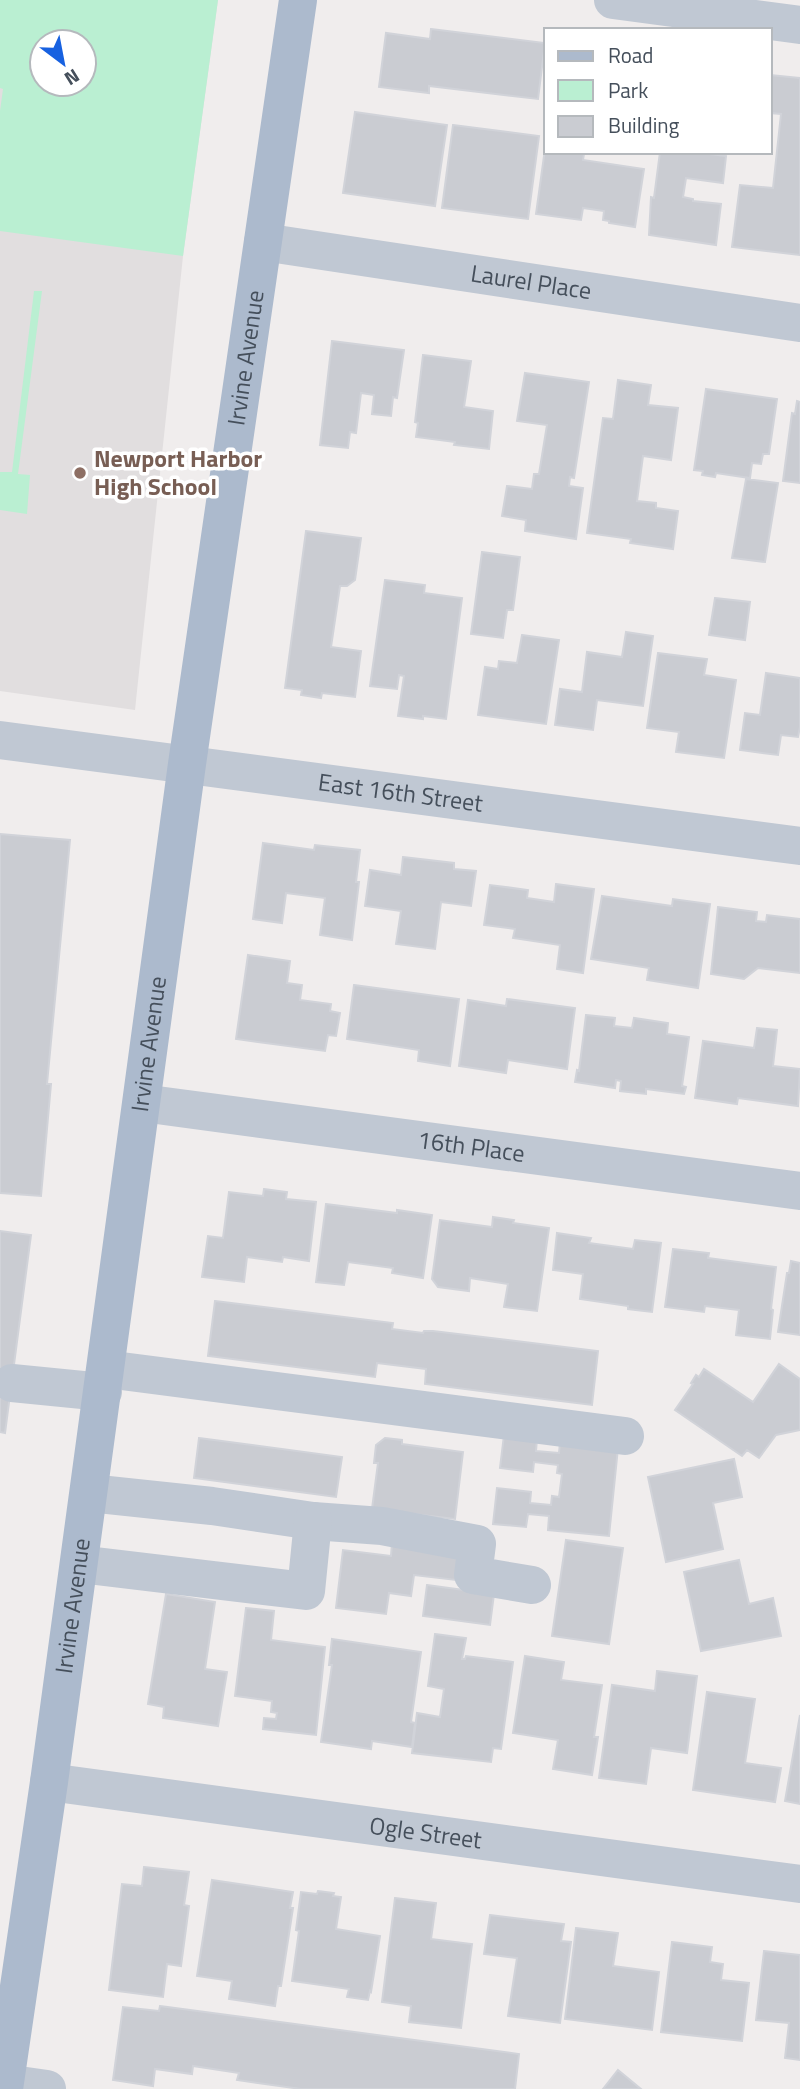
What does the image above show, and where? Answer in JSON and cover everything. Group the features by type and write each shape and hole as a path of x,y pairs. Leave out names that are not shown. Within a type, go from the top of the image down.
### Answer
{"main road":[{"name":"Irvine Avenue","path":"5,2086 89,1493 187,764 298,0"}],"street":[{"path":"613,0 800,25"},
{"name":"Laurel Place","path":"263,242 800,323"},
{"name":"East 16th Street","path":"0,740 800,846"},
{"name":"16th Place","path":"142,1103 800,1191"},
{"path":"12,1383 104,1381 625,1436"},
{"path":"89,1493 212,1506 313,1521 382,1526 477,1544 473,1575 532,1585"},
{"path":"79,1564 306,1591 313,1521"},
{"name":"Ogle Street","path":"49,1782 800,1884"},
{"path":"5,2086 47,2089"}],"shaded area":[{"name":"Newport Harbor High School","path":"0,0 218,0 183,256 135,710 0,691"}],"green space":[{"path":"0,0 218,0 183,256 0,231 0,111 3,89 0,88"},
{"path":"34,291 42,291 18,474 30,475 27,514 0,510 0,472 12,472"}],"building":[{"path":"431,29 544,43 538,99 429,86 429,93 379,87 386,33 430,39"},
{"path":"772,75 800,78 800,255 732,247 740,185 773,188 781,114 772,113"},
{"path":"355,112 447,125 435,206 343,193"},
{"path":"453,125 539,136 528,219 442,208"},
{"path":"544,154 584,154 583,160 644,169 635,227 609,223 603,220 604,211 583,208 581,220 536,214"},
{"path":"660,154 726,156 723,183 686,178 683,197 693,201 721,204 716,245 649,235 651,197 654,198"},
{"path":"332,341 404,350 397,398 393,397 391,416 372,414 374,395 361,393 356,433 350,432 348,448 320,445"},
{"path":"423,355 471,361 464,407 493,411 489,449 416,437 418,423 415,422"},
{"path":"525,373 589,382 574,478 570,477 569,486 583,488 576,539 525,531 526,520 502,516 507,486 532,489 534,474 539,474 547,425 517,421"},
{"path":"618,380 651,385 648,405 678,408 671,460 643,456 637,501 656,503 656,508 678,511 673,549 630,543 631,539 587,533 603,418 613,419"},
{"path":"706,389 777,399 769,454 763,454 761,464 752,463 750,478 716,473 715,477 702,475 703,471 694,470"},
{"path":"797,401 800,402 800,483 783,481 792,413 795,414"},
{"path":"746,479 778,483 765,562 732,558"},
{"path":"306,531 361,538 355,580 347,586 340,586 331,647 361,651 355,697 322,693 321,698 301,695 302,690 285,688"},
{"path":"482,552 520,557 513,610 507,610 503,638 471,634"},
{"path":"385,580 425,585 424,593 462,598 446,719 398,716 404,676 399,675 397,689 370,686"},
{"path":"715,598 750,602 745,640 709,635"},
{"path":"626,632 653,636 643,706 597,700 593,730 555,725 560,689 582,692 587,652 622,657"},
{"path":"522,635 559,640 546,724 478,715 485,667 498,669 499,661 517,663"},
{"path":"658,653 707,659 704,675 736,680 724,758 676,752 679,732 647,728"},
{"path":"766,673 800,678 798,737 781,735 778,755 740,750 745,713 760,715"},
{"path":"0,834 70,840 47,1084 51,1084 41,1196 0,1193"},
{"path":"263,843 314,850 315,845 360,850 352,940 320,935 325,898 286,893 282,923 253,919"},
{"path":"403,857 454,863 454,869 476,871 471,906 441,902 435,949 396,944 401,911 365,906 370,870 401,875"},
{"path":"556,884 594,889 583,973 557,969 560,945 513,938 515,929 484,925 490,885 528,890 527,898 554,902"},
{"path":"602,896 672,906 673,899 710,904 698,988 647,980 649,968 591,959"},
{"path":"718,907 757,912 756,921 766,922 767,915 800,919 800,973 758,968 744,979 711,974"},
{"path":"248,955 290,961 287,983 302,985 300,1000 331,1004 330,1011 340,1013 336,1036 328,1035 325,1051 236,1039"},
{"path":"354,985 459,999 450,1066 418,1061 419,1050 347,1039"},
{"path":"507,999 575,1008 567,1069 508,1060 506,1073 459,1066 468,1000 506,1006"},
{"path":"586,1015 615,1018 614,1026 632,1028 634,1018 668,1023 667,1034 689,1037 682,1086 686,1087 684,1094 646,1089 646,1094 620,1091 621,1081 616,1080 615,1088 575,1082 577,1070 579,1071"},
{"path":"757,1028 777,1030 773,1066 800,1069 798,1106 738,1098 737,1104 695,1098 703,1041 754,1048"},
{"path":"264,1189 287,1192 286,1199 316,1202 309,1261 283,1257 282,1262 247,1257 244,1282 202,1277 208,1236 223,1238 229,1192 263,1196"},
{"path":"326,1204 432,1215 423,1278 392,1273 393,1268 348,1262 344,1285 316,1282"},
{"path":"493,1217 549,1228 537,1311 504,1307 508,1284 470,1278 469,1291 438,1287 432,1279 440,1220 492,1227"},
{"path":"0,1231 31,1235 5,1433 0,1432"},
{"path":"557,1233 591,1238 589,1243 633,1249 635,1240 661,1243 652,1312 580,1299 583,1274 553,1270"},
{"path":"673,1249 709,1253 708,1258 776,1267 770,1339 736,1335 739,1310 705,1306 704,1312 665,1307"},
{"path":"791,1261 800,1263 800,1335 778,1332"},
{"path":"215,1301 393,1323 392,1329 423,1333 433,1331 598,1351 592,1405 425,1384 426,1369 377,1363 375,1377 208,1356"},
{"path":"779,1364 800,1379 800,1430 776,1435 759,1458 747,1450 742,1456 675,1410 696,1375 699,1377 704,1369 753,1402"},
{"path":"504,1435 537,1439 536,1451 559,1453 560,1442 618,1448 609,1536 548,1530 549,1516 528,1514 526,1527 493,1524 497,1488 531,1492 530,1503 551,1505 552,1496 559,1497 562,1474 557,1473 558,1465 534,1462 533,1472 500,1468"},
{"path":"199,1438 342,1457 336,1497 194,1478"},
{"path":"385,1438 402,1440 402,1444 463,1452 455,1519 372,1509 378,1463 374,1463 376,1445"},
{"path":"734,1459 742,1497 713,1503 723,1549 666,1562 648,1477"},
{"path":"566,1540 623,1548 609,1644 552,1636"},
{"path":"392,1543 460,1552 456,1580 414,1575 411,1596 389,1593 386,1614 336,1608 343,1550 391,1556"},
{"path":"739,1560 749,1604 773,1598 781,1636 701,1651 684,1572"},
{"path":"427,1585 494,1594 490,1625 423,1616"},
{"path":"166,1594 215,1602 205,1669 227,1672 218,1726 163,1718 164,1707 148,1704"},
{"path":"246,1608 274,1611 271,1640 325,1647 316,1735 263,1729 264,1718 276,1719 277,1713 271,1712 272,1701 235,1696"},
{"path":"435,1634 466,1638 462,1659 466,1656 513,1662 501,1749 493,1748 491,1762 412,1753 417,1713 440,1717 444,1689 428,1686"},
{"path":"332,1639 421,1652 411,1722 415,1723 412,1747 372,1741 371,1749 321,1742 332,1665 329,1665"},
{"path":"525,1656 564,1662 561,1680 602,1685 594,1737 598,1737 592,1775 553,1769 558,1740 513,1733"},
{"path":"657,1671 697,1676 687,1753 651,1748 646,1784 599,1778 612,1685 655,1691"},
{"path":"707,1692 755,1699 745,1763 781,1768 775,1802 693,1790"},
{"path":"800,1715 800,1804 785,1801"},
{"path":"144,1867 189,1872 184,1905 189,1906 181,1966 167,1964 163,1997 109,1990 122,1884 142,1886"},
{"path":"212,1880 293,1892 281,1986 278,1986 275,2006 229,1999 232,1981 197,1976"},
{"path":"318,1891 334,1893 333,1896 341,1897 336,1929 380,1936 368,2000 347,1997 349,1989 292,1981 301,1892 317,1894"},
{"path":"395,1898 436,1903 431,1939 472,1944 461,2028 409,2022 411,2006 382,2002"},
{"path":"490,1915 564,1924 561,1941 571,1942 560,2023 508,2016 517,1958 484,1954"},
{"path":"576,1928 618,1933 613,1966 659,1972 652,2030 565,2019"},
{"path":"672,1942 712,1947 710,1962 723,1964 721,1980 749,1983 742,2041 661,2032"},
{"path":"764,1951 800,1955 800,2060 785,2058 789,2023 756,2020"},
{"path":"160,2006 519,2054 515,2089 301,2089 237,2080 239,2073 193,2066 192,2074 155,2069 153,2086 113,2080 123,2007 159,2011"},
{"path":"618,2070 641,2089 603,2089"}],"place":[{"name":"Newport Harbor High School","path":"80,473"}]}
